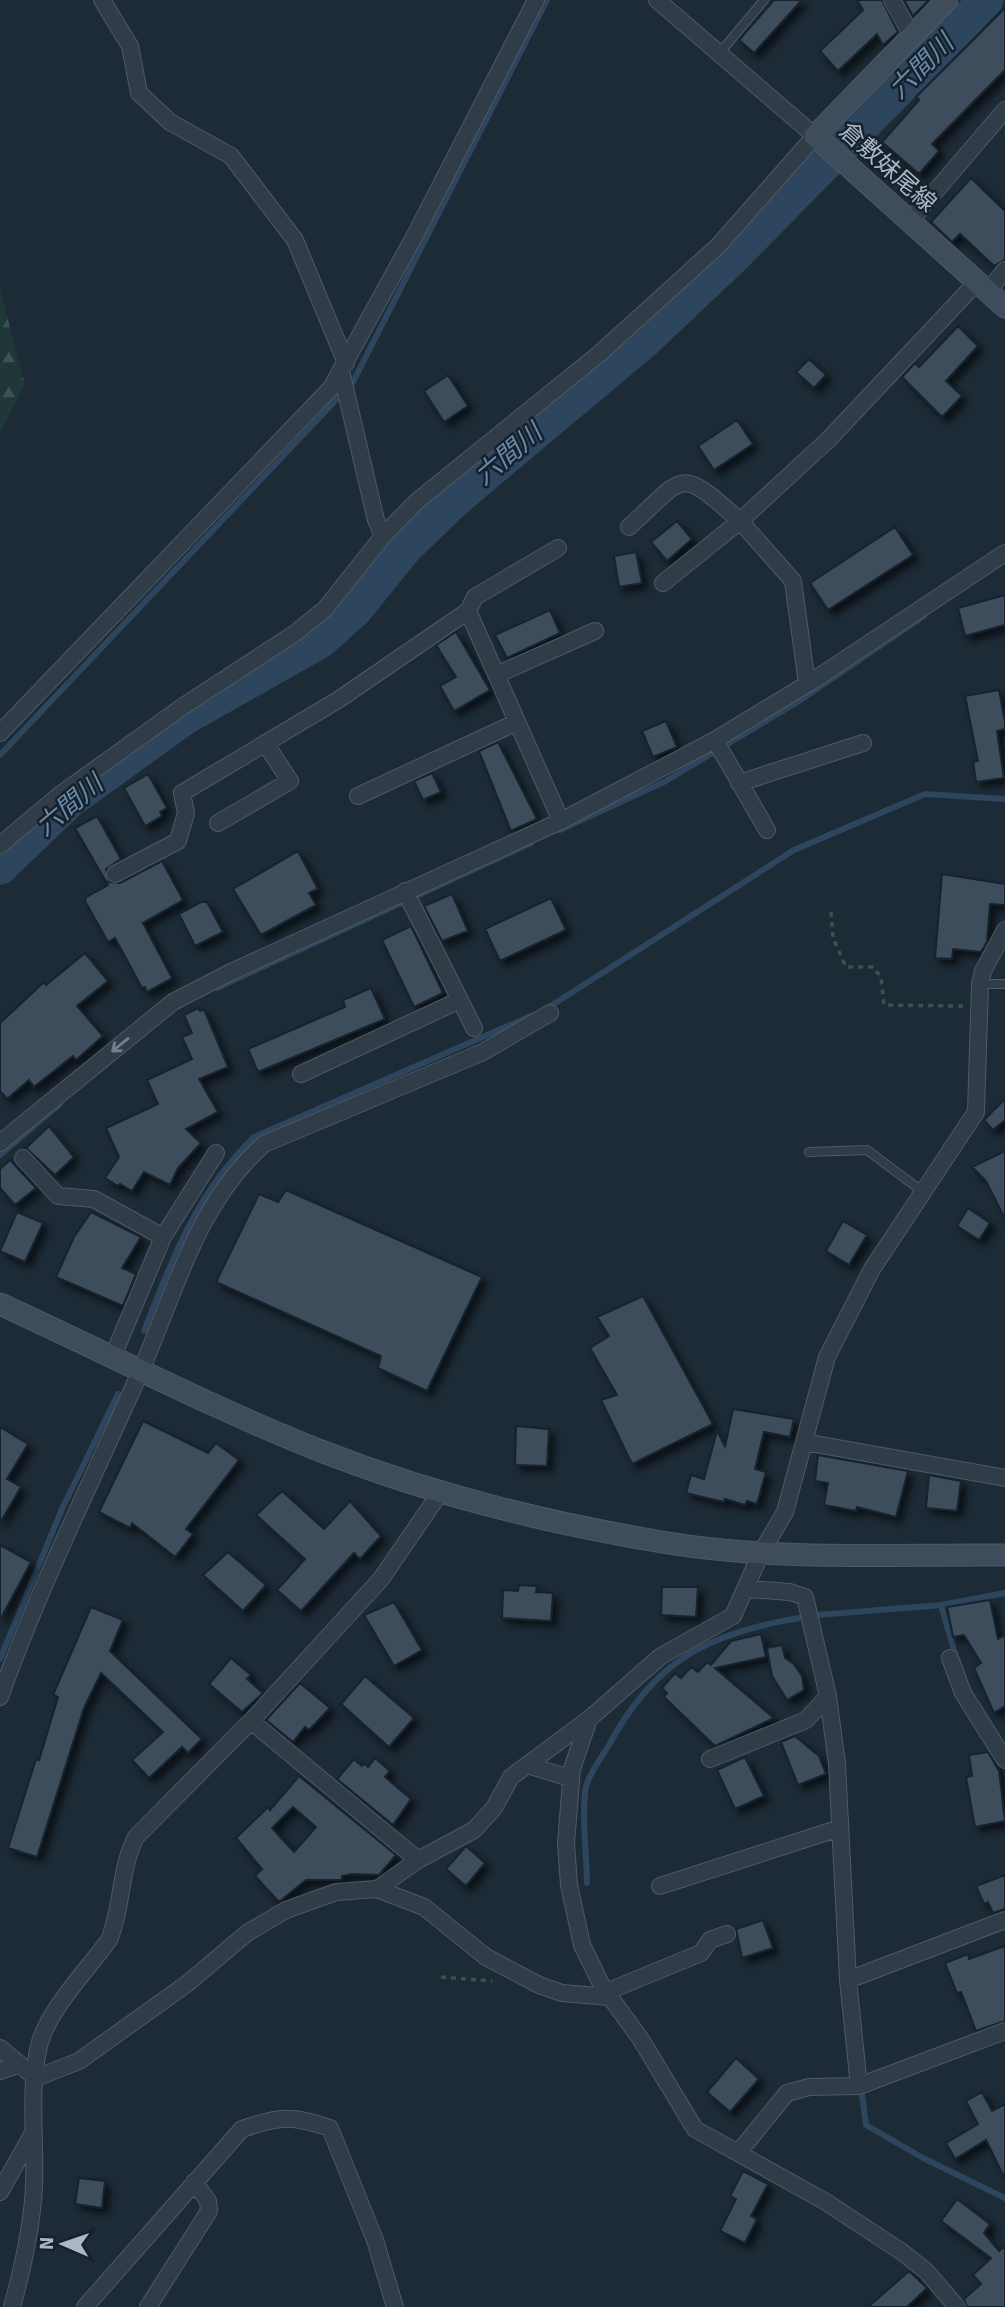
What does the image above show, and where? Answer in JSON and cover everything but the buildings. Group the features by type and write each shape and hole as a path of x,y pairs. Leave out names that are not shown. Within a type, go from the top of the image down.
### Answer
{"street":[{"path":"102,0 130,46 139,93 170,122 232,156 295,240 344,367 349,405 383,536"},
{"path":"0,733 331,388 536,0"},
{"path":"0,845 61,794 182,707 294,634 325,609 383,536 415,502 599,354 718,246 818,139 657,0"},
{"path":"892,0 912,36"},
{"name":"倉敷妹尾線","path":"947,0 818,139 1005,307"},
{"path":"910,221 1005,110"},
{"path":"663,583 740,521 828,440 983,287 1005,270"},
{"path":"629,527 677,483 690,482 701,486 740,521 793,581 807,684"},
{"path":"115,874 178,841 186,813 182,793 338,700 468,611 475,597 558,548"},
{"path":"0,1143 173,1002 408,897 719,747 807,684 1005,553"},
{"path":"468,611 561,821"},
{"path":"496,676 595,631"},
{"path":"358,796 517,722"},
{"path":"218,823 290,781 265,743"},
{"path":"739,783 863,743"},
{"path":"719,747 767,830"},
{"path":"408,897 474,1028"},
{"path":"377,1889 418,1860 474,1830 495,1808 511,1777 589,1719 662,1656 733,1616 747,1590 761,1553 785,1512 827,1357 872,1269 976,1112 980,984 983,971 1005,930"},
{"path":"301,1074 460,1000"},
{"path":"0,1697 66,1531 142,1370 193,1241 240,1165 264,1144 484,1052 550,1013"},
{"path":"113,1356 163,1237 216,1153"},
{"path":"23,1158 58,1196 94,1199 163,1237"},
{"path":"0,1304 322,1451 442,1490 567,1524 670,1544 761,1553 1005,1555"},
{"path":"804,1442 1005,1478"},
{"path":"12,2307 27,2253 34,2189 36,2078 40,2042 50,2020 109,1941 115,1927 126,1857 136,1837 251,1721 380,1579 442,1490"},
{"path":"747,1590 790,1591 805,1597 828,1696 837,1764 848,1980 859,2086"},
{"path":"950,1658 963,1693 1005,1760"},
{"path":"710,1759 806,1720 828,1696"},
{"path":"589,1719 570,1778 566,1843 569,1885 582,1945 608,1995 640,2038 695,2129 826,2202 902,2252 926,2271 957,2307"},
{"path":"251,1721 418,1860"},
{"path":"527,1766 570,1778"},
{"path":"660,1886 840,1828"},
{"path":"36,2078 79,2061 187,1983 247,1933 286,1910 336,1892 377,1889 424,1907 486,1957 539,1985 562,1993 608,1995 701,1953 710,1940 727,1934"},
{"path":"848,1980 1005,1920"},
{"path":"738,2153 787,2093 809,2087 859,2086 1005,2031"},
{"path":"0,2048 36,2078"},
{"path":"0,2071 20,2064"},
{"path":"85,2307 242,2129 276,2117 298,2117 330,2128 375,2240 395,2307"},
{"path":"0,2192 35,2130"},
{"path":"148,2307 209,2211 208,2201 194,2182"}],"lane":[{"path":"719,54 764,0"},
{"path":"980,984 1005,984"},
{"path":"808,1152 867,1150 923,1192"}],"path":[{"path":"831,912 839,958 846,967 873,968 881,977 884,1005 979,1006"}],"green space":[{"path":"0,290 25,384 0,432"}],"waterway":[{"path":"0,755 353,382 547,0"},
{"name":"六間川","path":"0,867 69,801 184,718 320,641 354,611 405,548 457,498 644,341 732,258 986,0"},
{"path":"560,830 664,782 799,701 924,616"},
{"path":"546,1009 794,850 925,794 1005,799"},
{"path":"217,988 531,843"},
{"path":"144,1331 176,1252 201,1204 216,1181 254,1137 533,1015"},
{"path":"0,1155 60,1104"},
{"path":"0,1659 62,1509 118,1394"},
{"path":"941,1605 1005,1593"},
{"path":"818,1615 941,1605 956,1657"},
{"path":"587,1883 584,1809 588,1782 626,1716 645,1692 665,1672 711,1643 737,1632 799,1618"},
{"path":"862,2095 866,2125 923,2158 1005,2198"}]}
